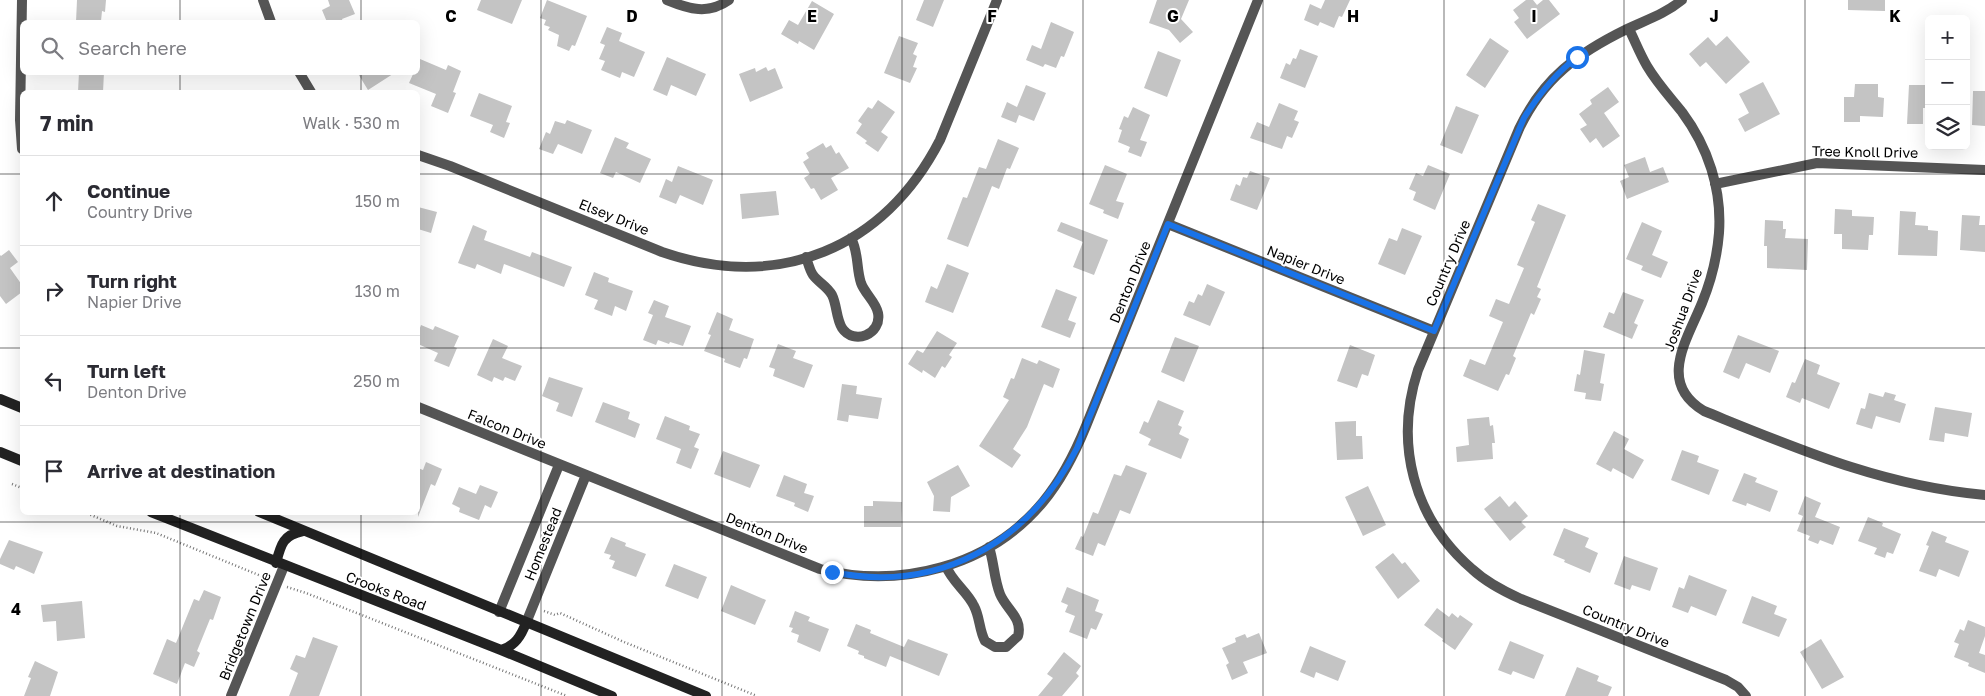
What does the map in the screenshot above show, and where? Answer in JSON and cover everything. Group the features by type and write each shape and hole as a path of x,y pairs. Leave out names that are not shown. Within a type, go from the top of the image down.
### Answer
{"main road":[{"path":"0,399 20,407"},
{"path":"0,452 20,460"},
{"name":"Crooks Road","path":"158,515 280,565 501,650 612,696"},
{"name":"Crooks Road","path":"266,515 706,696"},
{"path":"280,565 283,542 288,536 303,531"},
{"path":"501,650 519,639 526,623"}],"street":[{"path":"22,0 22,20"},
{"path":"263,0 270,20"},
{"path":"667,0 688,8 704,10 730,0"},
{"name":"Elsey Drive","path":"420,156 686,260 714,266 744,268 764,267 806,257 829,249 866,229 897,203 910,189 930,159 952,111 997,0"},
{"name":"Denton Drive","path":"586,475 802,563 826,570 854,575 887,577 922,573 946,566 988,547 1027,518 1042,503 1067,468 1077,448 1258,0"},
{"name":"Country Drive","path":"1682,0 1657,16 1590,48 1566,65 1533,104 1519,129 1418,370 1411,394 1407,421 1408,441 1410,461 1418,494 1431,521 1447,545 1472,570 1496,587 1521,599 1726,680 1738,687 1746,696"},
{"name":"Joshua Drive","path":"1629,28 1648,67 1697,135 1708,157 1716,184 1720,222 1715,263 1702,303 1683,346 1678,367 1682,388 1691,401 1704,411 1813,455 1855,469 1920,485 1985,495"},
{"path":"20,90 21,75"},
{"path":"301,75 310,90"},
{"name":"Tree Knoll Drive","path":"1716,184 1817,163 1985,170"},
{"name":"Napier Drive","path":"1168,224 1434,331"},
{"path":"806,257 813,275 821,281 832,296 844,331 856,337 869,334 876,326 878,314 861,283 857,254 851,238"},
{"name":"Falcon Drive","path":"420,408 586,475"},
{"name":"Homestead","path":"499,612 559,465"},
{"name":"Homestead","path":"526,623 586,475"},
{"path":"946,566 949,574 970,598 975,607 985,641 995,647 1011,645 1018,636 1019,624 1000,594 994,562 988,547"},
{"name":"Bridgetown Drive","path":"231,696 280,565"}],"path":[{"path":"12,484 20,487"},
{"path":"91,515 117,526 156,533 261,576"},
{"path":"294,589 567,696"},
{"path":"558,614 560,613 624,642 757,696"}],"building":[{"path":"77,0 106,0 105,12 102,11 101,20 76,20"},
{"path":"328,0 349,0 355,14 342,20 326,20 322,10 330,6"},
{"path":"481,0 522,0 512,24 477,10"},
{"path":"547,0 587,16 575,46 572,45 569,51 557,46 559,35 548,30 550,27 544,25 546,20 540,18"},
{"path":"924,0 944,0 933,27 916,20"},
{"path":"1157,0 1189,0 1181,19 1193,32 1180,43 1169,30 1149,23"},
{"path":"1325,0 1350,0 1342,17 1339,16 1334,28 1320,22 1318,26 1304,20 1310,4 1321,9"},
{"path":"1526,0 1533,0 1537,5 1543,0 1549,0 1560,14 1527,39 1514,22 1519,18 1513,10"},
{"path":"1848,0 1885,0 1885,11 1848,10"},
{"path":"812,1 834,14 814,50 799,41 798,44 781,34 789,20 798,25"},
{"path":"1051,22 1074,32 1064,57 1061,56 1056,68 1045,64 1043,67 1026,60 1032,45 1041,49"},
{"path":"607,27 622,33 619,41 645,52 634,77 622,72 620,78 601,70 605,61 599,59 605,45 600,43"},
{"path":"899,36 918,43 913,54 917,56 913,67 917,68 910,83 884,73"},
{"path":"1727,36 1750,62 1726,84 1706,62 1700,67 1689,54 1708,37 1716,46"},
{"path":"1490,38 1509,51 1485,88 1466,75"},
{"path":"1300,49 1318,56 1305,88 1280,78 1286,63 1290,65 1293,58 1296,59"},
{"path":"1158,51 1181,60 1167,97 1144,88"},
{"path":"667,57 706,74 696,96 671,85 667,96 653,90"},
{"path":"420,59 446,70 448,65 461,71 453,92 456,93 448,113 431,106 436,94 409,83 413,75 420,75"},
{"path":"766,67 768,71 775,68 783,88 750,102 739,74 755,68 756,72"},
{"path":"79,75 104,75 103,90 78,90"},
{"path":"359,75 391,75 368,90"},
{"path":"1763,82 1780,114 1745,132 1738,119 1749,113 1739,94"},
{"path":"1855,84 1878,84 1878,97 1884,98 1883,117 1860,116 1860,122 1844,122 1844,97 1854,97"},
{"path":"1026,85 1046,93 1034,121 1019,115 1016,123 1001,117 1007,102 1017,107"},
{"path":"1909,85 1925,85 1923,124 1907,124"},
{"path":"1608,87 1619,102 1604,113 1620,136 1603,148 1596,138 1590,143 1580,129 1587,125 1579,114 1592,104 1590,100"},
{"path":"1973,91 1985,91 1985,126 1972,125"},
{"path":"479,93 512,106 506,122 510,123 504,138 490,132 493,125 470,116"},
{"path":"878,100 895,112 881,132 888,137 878,152 865,143 867,141 856,133 862,124 858,121 868,107 872,109"},
{"path":"1279,103 1298,111 1294,120 1299,122 1292,138 1287,136 1282,149 1250,138 1257,122 1269,127"},
{"path":"1456,106 1479,115 1462,154 1440,145"},
{"path":"1133,107 1150,115 1140,140 1147,142 1141,157 1128,152 1130,147 1118,142 1122,130 1119,129 1124,116 1128,118"},
{"path":"567,120 592,130 582,154 558,144 553,154 539,149 546,132 550,134 555,121 565,124"},
{"path":"615,137 629,143 626,148 651,159 640,183 616,172 613,178 600,173"},
{"path":"998,139 1019,148 1010,169 1007,168 999,189 992,186 968,247 947,239 963,197 967,198 979,167 986,169"},
{"path":"823,143 826,148 831,145 836,154 839,152 849,168 831,178 838,190 821,200 814,188 811,189 804,178 810,174 803,162 809,158 806,153"},
{"path":"1645,157 1650,172 1663,167 1669,182 1627,199 1620,181 1629,177 1624,165"},
{"path":"1105,165 1127,174 1116,201 1124,203 1118,219 1103,213 1104,210 1089,204"},
{"path":"1428,165 1450,174 1435,210 1413,200 1416,192 1409,189 1416,173 1423,176"},
{"path":"678,166 713,180 703,205 680,195 676,204 659,197 666,179 672,182"},
{"path":"1250,171 1270,178 1257,210 1230,200 1236,184 1240,186 1243,177 1247,178"},
{"path":"776,191 779,215 742,219 740,194"},
{"path":"1538,204 1566,215 1537,287 1541,289 1537,297 1541,299 1534,315 1531,313 1513,356 1516,358 1509,375 1506,374 1498,391 1463,376 1470,359 1485,365 1503,322 1489,316 1496,299 1509,304 1524,268 1517,265 1535,222 1531,220"},
{"path":"420,208 437,212 431,233 420,230"},
{"path":"1835,209 1852,210 1852,216 1874,217 1873,235 1869,235 1868,250 1842,249 1842,234 1834,234"},
{"path":"1900,211 1916,212 1915,225 1928,226 1928,230 1938,231 1937,256 1898,255"},
{"path":"1962,215 1980,216 1979,225 1985,225 1985,252 1960,250"},
{"path":"1765,220 1783,221 1783,229 1786,229 1785,238 1808,239 1807,270 1767,268 1767,246 1764,246"},
{"path":"1061,222 1108,240 1094,275 1073,267 1083,242 1057,231"},
{"path":"1642,222 1662,231 1652,255 1668,262 1661,278 1641,270 1643,266 1626,259"},
{"path":"473,225 487,231 484,240 530,257 532,252 572,267 564,287 504,264 501,274 477,264 475,269 458,263"},
{"path":"1402,228 1422,236 1405,275 1378,264 1389,238 1397,241"},
{"path":"9,250 18,262 10,268 20,282 20,294 6,304 0,296 1,256"},
{"path":"947,264 969,273 953,313 925,302 931,286 937,289"},
{"path":"594,272 609,278 608,282 633,291 626,311 615,306 612,316 594,309 598,300 585,295"},
{"path":"1207,284 1225,292 1210,326 1183,315 1189,301 1194,303 1198,294 1202,296"},
{"path":"1056,289 1077,297 1068,320 1076,323 1070,338 1041,327"},
{"path":"1623,292 1644,300 1634,323 1638,325 1632,339 1603,327 1609,312 1614,314"},
{"path":"654,300 669,306 665,317 691,326 683,346 658,340 656,345 643,340 653,315 648,313"},
{"path":"717,312 733,319 729,330 754,339 747,359 744,358 740,368 724,362 725,359 704,351 711,335 708,334"},
{"path":"421,325 433,330 435,326 459,336 454,347 457,348 449,367 434,361 438,353 420,345"},
{"path":"937,331 957,343 949,355 952,357 945,368 942,366 935,378 923,370 922,373 908,364 917,350 923,353"},
{"path":"1738,335 1779,351 1770,373 1746,363 1739,379 1723,372"},
{"path":"1175,337 1199,346 1184,382 1161,372"},
{"path":"493,339 508,346 502,358 522,366 515,381 505,377 503,381 494,377 492,382 477,375"},
{"path":"778,344 796,351 793,358 813,365 804,388 773,376 775,369 769,367"},
{"path":"1350,345 1375,355 1368,376 1362,374 1357,388 1337,381"},
{"path":"1584,350 1605,354 1600,383 1604,384 1601,401 1585,399 1586,393 1574,391 1577,374 1580,375"},
{"path":"1022,358 1037,364 1039,360 1060,369 1053,388 1044,384 1027,427 1013,449 1021,455 1012,468 979,446 1009,400 1003,397 1011,378 1014,379"},
{"path":"1805,359 1820,365 1817,374 1840,383 1829,409 1802,398 1800,403 1786,397 1792,382 1795,383"},
{"path":"549,377 583,388 572,417 556,411 559,403 542,396"},
{"path":"842,384 857,386 856,394 882,398 878,419 849,415 848,422 837,420"},
{"path":"1885,392 1896,395 1894,400 1906,404 1900,423 1876,416 1872,429 1856,424 1861,408 1865,409 1869,393 1883,397"},
{"path":"1158,400 1184,411 1178,425 1182,427 1179,434 1189,439 1181,459 1148,445 1151,439 1139,433 1144,421 1148,423"},
{"path":"603,402 630,412 628,419 640,424 635,438 595,422"},
{"path":"1935,407 1972,413 1968,437 1945,433 1944,442 1929,440"},
{"path":"665,416 690,426 689,430 700,434 694,447 699,449 691,469 676,463 681,449 656,439"},
{"path":"1489,417 1490,426 1493,425 1495,443 1492,443 1493,459 1457,462 1456,447 1469,445 1467,419"},
{"path":"1356,421 1356,436 1362,436 1363,459 1337,460 1335,422"},
{"path":"1614,431 1629,439 1624,449 1644,460 1633,479 1613,468 1611,472 1596,464"},
{"path":"1682,450 1699,456 1697,462 1719,470 1709,495 1671,480"},
{"path":"723,451 760,465 750,488 714,474"},
{"path":"426,462 442,469 435,486 431,484 420,512 420,469 423,470"},
{"path":"958,465 970,486 951,497 950,512 933,511 934,496 927,482"},
{"path":"1126,465 1147,473 1130,514 1120,510 1105,546 1098,543 1093,556 1075,549 1081,536 1083,537 1093,512 1098,514 1114,474 1121,476"},
{"path":"1744,473 1757,478 1755,482 1778,491 1770,512 1747,503 1746,506 1732,501"},
{"path":"784,475 807,484 804,493 814,496 808,512 794,506 795,503 776,496"},
{"path":"480,485 498,492 491,508 485,505 479,520 459,512 460,508 452,504 459,487 476,494"},
{"path":"1368,486 1386,525 1363,536 1345,497"},
{"path":"1500,496 1509,507 1515,501 1528,516 1521,522 1526,527 1510,541 1484,509"},
{"path":"1805,496 1821,503 1815,517 1840,527 1833,545 1820,540 1818,544 1808,540 1810,536 1797,531 1803,516 1798,514"},
{"path":"873,501 902,502 901,527 864,527 864,506 873,506"},
{"path":"1868,517 1883,523 1882,526 1901,534 1893,554 1887,552 1885,558 1874,554 1877,548 1858,541"},
{"path":"1564,528 1589,538 1585,547 1598,553 1590,573 1553,555"},
{"path":"1932,531 1947,537 1945,542 1969,551 1959,577 1939,569 1936,577 1919,571 1929,546 1926,545"},
{"path":"611,537 626,543 625,546 646,554 636,577 612,568 615,561 609,559 611,555 604,553"},
{"path":"9,540 43,552 34,574 16,566 14,570 0,564 0,559"},
{"path":"1393,553 1402,564 1405,562 1420,581 1398,599 1375,567"},
{"path":"1624,556 1658,568 1650,591 1632,585 1630,590 1614,584"},
{"path":"674,564 707,577 698,599 665,586"},
{"path":"1689,575 1727,590 1716,616 1691,606 1688,613 1672,607 1679,587 1684,589"},
{"path":"731,585 766,600 755,625 721,611"},
{"path":"1067,587 1099,600 1095,611 1103,614 1096,630 1091,628 1087,639 1069,632 1075,616 1065,612 1068,605 1061,602"},
{"path":"204,590 221,597 213,620 210,619 197,651 200,653 194,667 185,663 177,684 153,674 167,639 176,643 194,599 199,601"},
{"path":"1752,596 1777,606 1774,614 1787,619 1779,637 1742,623"},
{"path":"82,601 85,638 57,641 56,621 43,622 41,605"},
{"path":"1437,608 1449,617 1452,613 1458,618 1460,615 1473,624 1455,650 1424,625"},
{"path":"795,611 810,617 808,621 829,629 820,652 797,642 799,635 791,632 793,628 789,627"},
{"path":"1968,620 1985,627 1985,636 1979,653 1985,655 1985,673 1968,666 1969,663 1954,657 1959,644 1954,642 1960,629 1964,631"},
{"path":"856,624 871,630 870,633 904,647 908,639 948,654 939,676 890,656 886,667 864,658 864,656 858,654 859,651 847,646"},
{"path":"1259,633 1267,653 1243,662 1248,673 1232,680 1226,665 1229,663 1222,648 1236,642 1235,638 1245,634 1247,638"},
{"path":"313,637 338,646 319,696 289,696 298,673 290,669 296,655 305,658"},
{"path":"1821,639 1844,677 1822,689 1800,652"},
{"path":"1510,641 1544,655 1534,679 1513,671 1511,675 1498,670"},
{"path":"1310,646 1346,661 1338,681 1316,672 1314,678 1300,672"},
{"path":"1064,652 1081,666 1076,673 1079,676 1062,696 1038,696 1053,678 1047,674"},
{"path":"35,661 58,672 50,696 24,696 31,678 28,677"},
{"path":"1577,667 1599,676 1597,681 1612,687 1608,696 1565,696"}],"route":[{"path":"832,572 868,577 887,577 922,573 946,566 972,556 998,541 1016,528 1042,503 1067,468 1077,448 1168,224 1434,331 1524,118 1556,75 1577,57"}]}
